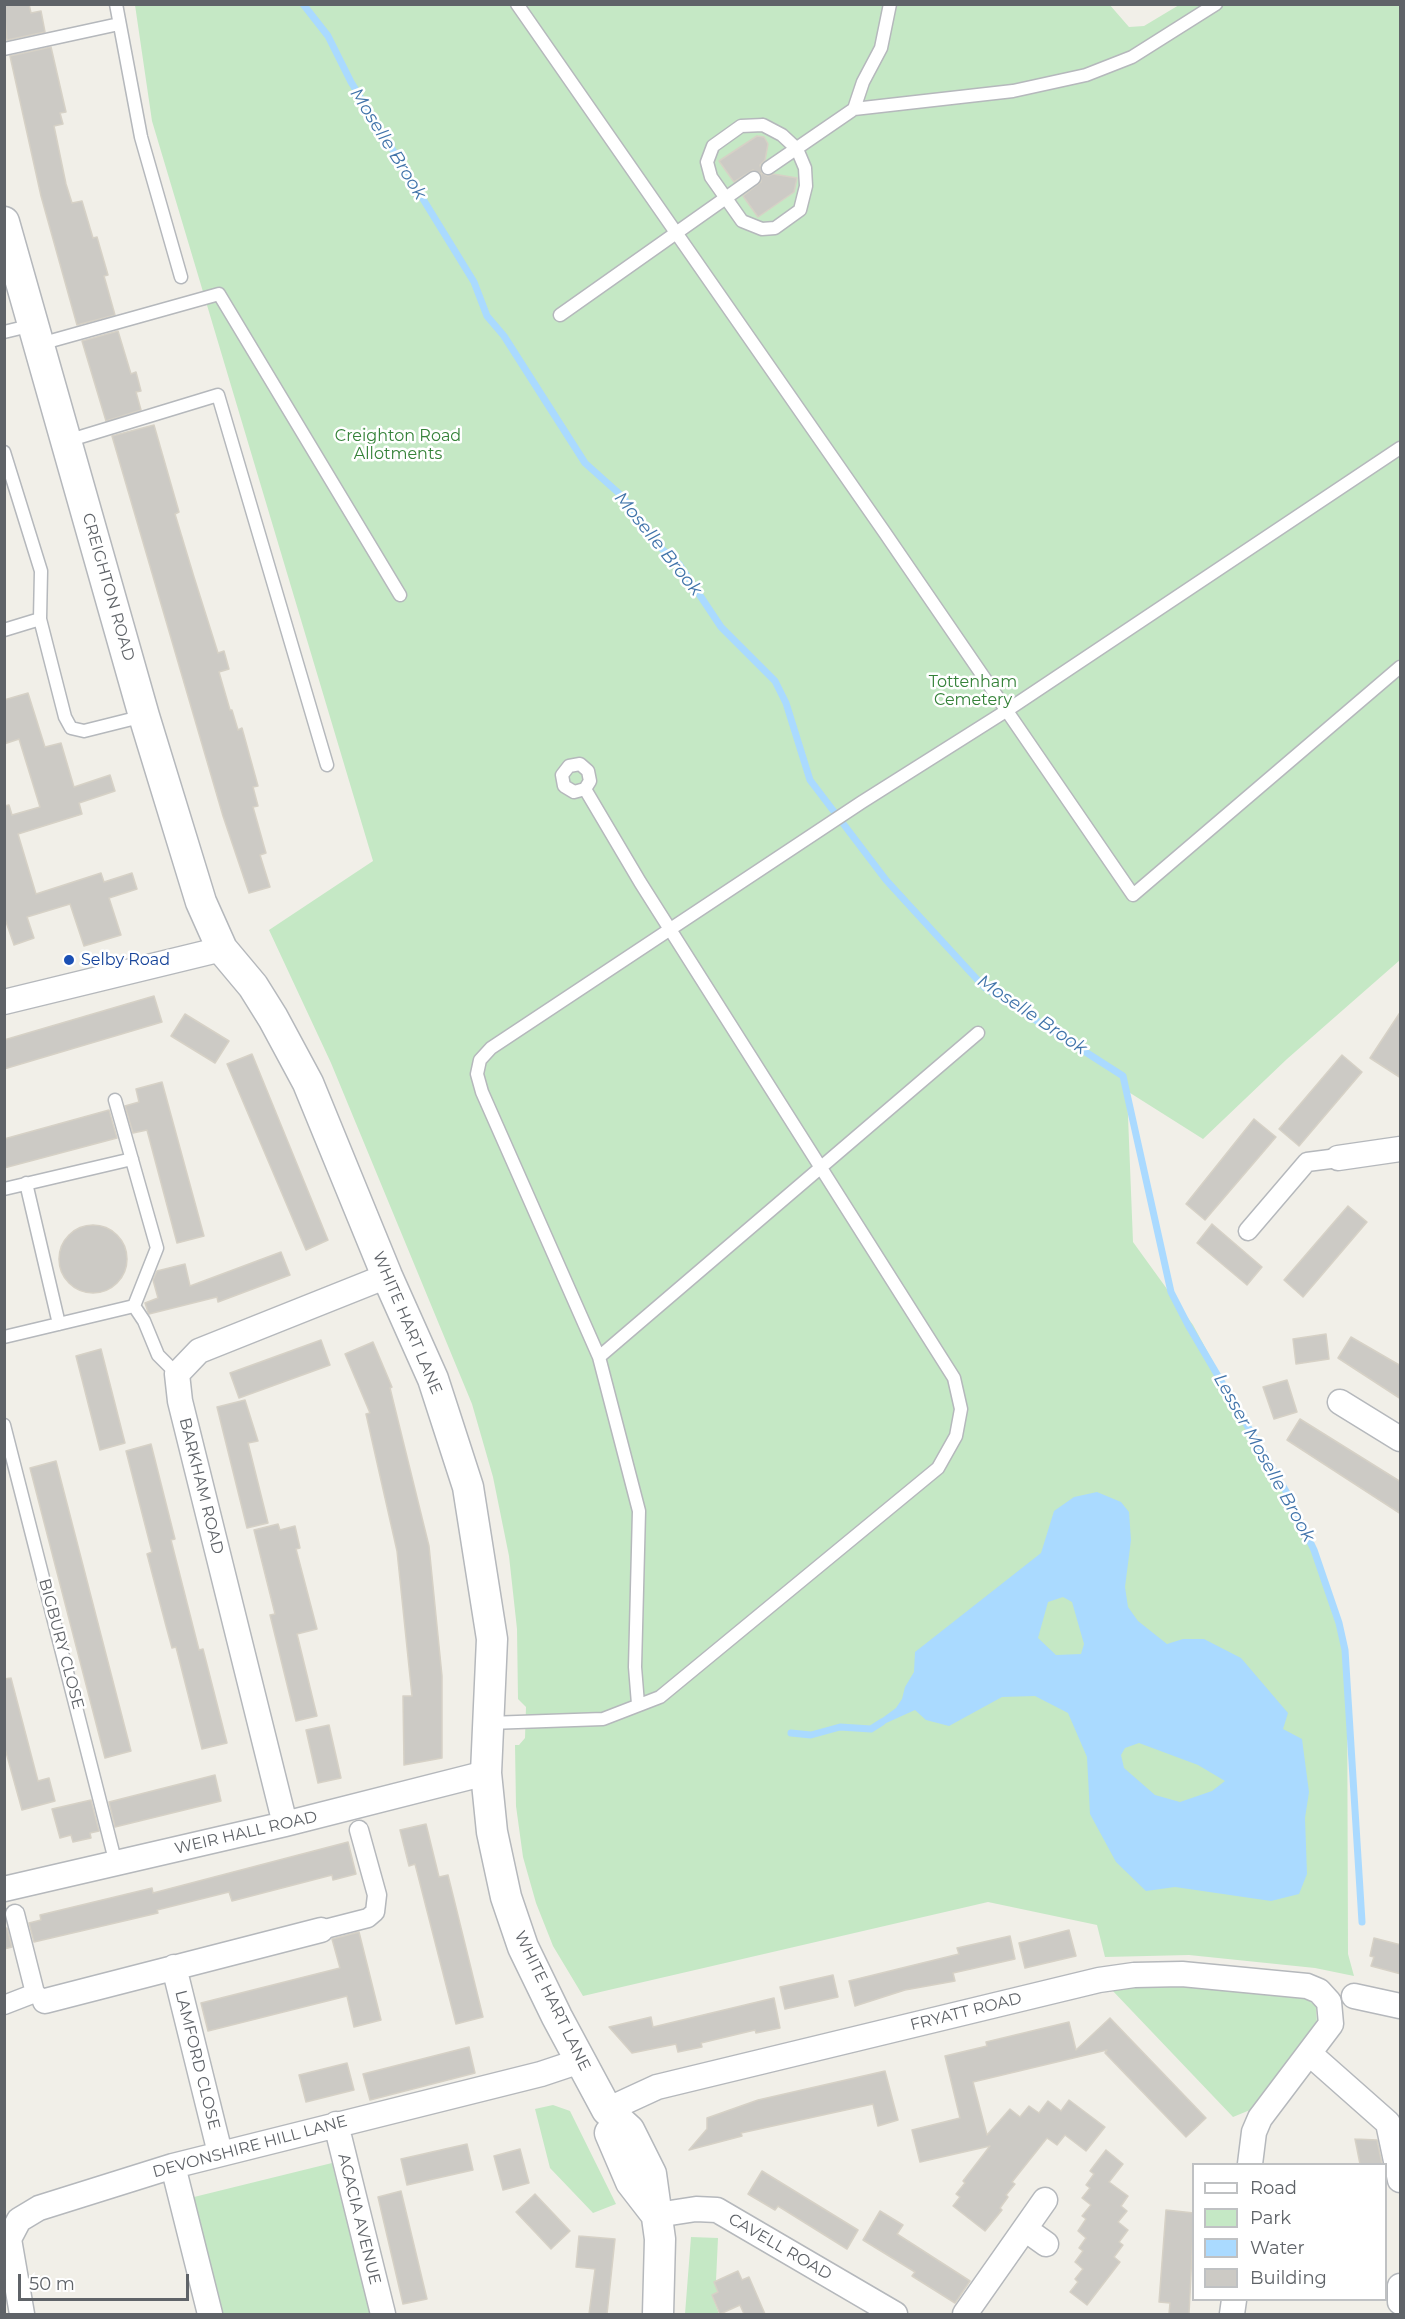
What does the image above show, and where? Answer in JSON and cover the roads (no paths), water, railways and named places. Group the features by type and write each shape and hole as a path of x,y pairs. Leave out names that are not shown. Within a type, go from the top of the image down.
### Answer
{"street":[{"name":"CREIGHTON ROAD","path":"4,222 144,716 193,880 222,949"},
{"path":"4,1002 222,949"},
{"name":"WHITE HART LANE","path":"222,949 253,986 308,1083 387,1276 433,1379 468,1487 492,1639 486,1773 492,1832 506,1897 523,1947 607,2110 611,2140 631,2182 657,2215"},
{"path":"1248,1231 1307,1162 1401,1149"},
{"path":"177,1374 199,1352 387,1276"},
{"name":"BARKHAM ROAD","path":"177,1374 180,1401 285,1824"},
{"path":"1340,1402 1401,1439"},
{"name":"WEIR HALL ROAD","path":"6,1885 116,1863 285,1824 486,1773"},
{"path":"321,1930 368,1918 375,1912 377,1894 359,1830"},
{"path":"4,2005 40,1997 15,1914"},
{"name":"LAMFORD CLOSE","path":"40,1997 174,1967 321,1930"},
{"name":"LAMFORD CLOSE","path":"174,1967 220,2153"},
{"name":"FRYATT ROAD","path":"607,2110 657,2087 1066,1987 1122,1977 1182,1974 1306,1986 1319,1991 1329,2002 1331,2024 1310,2054"},
{"path":"1354,1996 1401,2006"},
{"path":"1250,2163 1254,2132 1260,2118 1310,2054 1388,2123 1401,2180"},
{"name":"DEVONSHIRE HILL LANE","path":"22,2314 9,2239 19,2220 39,2208 220,2153 542,2074 580,2061"},
{"name":"ACACIA AVENUE","path":"336,2124 383,2314"},
{"path":"173,2166 210,2314"},
{"path":"965,2314 1045,2199"},
{"name":"CAVELL ROAD","path":"657,2215 696,2209 717,2210 895,2314"},
{"path":"657,2215 661,2271 658,2314"},
{"path":"1025,2229 1046,2244"},
{"path":"1401,2286 1401,2302"}],"lane":[{"path":"116,4 141,137 181,277"},
{"path":"517,4 1133,895 1401,667"},
{"path":"854,109 863,82 881,48 890,4"},
{"path":"768,168 854,109 1013,91 1086,75 1132,57 1216,4"},
{"path":"4,49 118,24"},
{"path":"763,125 782,135 797,149 805,168 806,186 800,210 775,228 762,230 742,221 724,199 711,177 707,162 713,146 741,126 763,125"},
{"path":"560,315 754,178"},
{"path":"4,332 37,334 219,294 400,594"},
{"path":"67,441 218,395 327,765"},
{"path":"638,1704 635,1667 639,1511 599,1357 482,1092 477,1074 480,1060 491,1048 670,929 862,802 1006,711 1401,448"},
{"path":"4,452 41,571 40,619 65,717 71,728 84,731 144,716"},
{"path":"4,630 40,619"},
{"path":"489,1723 603,1719 660,1697 938,1468 956,1436 961,1409 954,1378 670,929 585,789"},
{"path":"599,1357 978,1033"},
{"path":"115,1100 157,1248 134,1306"},
{"path":"4,1189 132,1159"},
{"path":"26,1183 59,1324"},
{"path":"4,1337 134,1306"},
{"path":"134,1306 144,1321 158,1355 177,1374"},
{"name":"BIGBURY CLOSE","path":"4,1425 116,1863"},
{"path":"353,1807 359,1830"},
{"path":"6,1885 15,1914"}],"water":[{"path":"1097,1492 1121,1502 1129,1512 1131,1540 1125,1587 1128,1607 1138,1621 1167,1644 1183,1639 1204,1639 1241,1658 1288,1713 1283,1729 1302,1739 1309,1792 1305,1818 1307,1874 1299,1894 1271,1901 1175,1887 1146,1891 1116,1862 1090,1814 1087,1757 1068,1713 1035,1696 1002,1697 949,1726 926,1720 915,1710 884,1724 882,1722 881,1719 896,1708 902,1699 905,1687 914,1672 915,1652 1041,1553 1054,1511 1074,1497","holes":["1063,1597 1072,1602 1084,1644 1081,1654 1056,1655 1038,1638 1048,1602","1139,1743 1198,1765 1225,1781 1212,1791 1180,1802 1155,1795 1124,1768 1121,1755 1125,1748"]}],"waterway":[{"name":"Moselle Brook","path":"303,4 328,36 351,82 474,282 487,316 504,336 585,463 623,497 653,541 679,564 721,627 775,681 786,703 810,780 886,880 984,987 1123,1076 1171,1292 1287,1493 1314,1550 1339,1623 1345,1650 1362,1922"},
{"path":"791,1733 811,1735 840,1727 871,1729 882,1722"}],"place":[{"name":"Selby Road","path":"69,960"}],"park label":[{"name":"Creighton Road Allotments","path":"398,445"},
{"name":"Tottenham Cemetery","path":"973,691"}],"water label":[{"name":"Lesser Moselle Brook","path":"1264,1458"}]}
